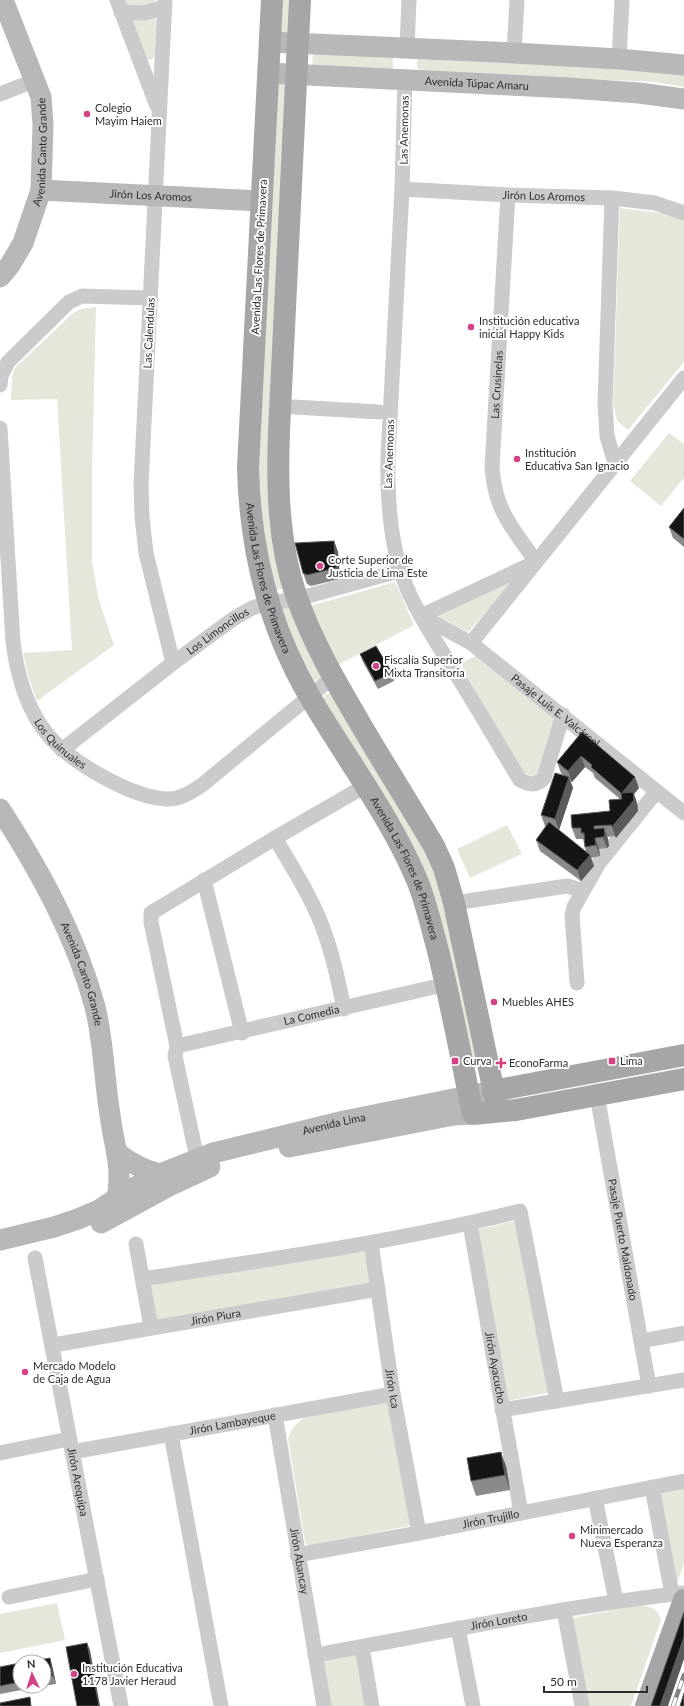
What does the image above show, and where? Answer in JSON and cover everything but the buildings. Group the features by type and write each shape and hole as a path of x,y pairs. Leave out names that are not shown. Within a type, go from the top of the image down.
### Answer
{"main road":[{"name":"Avenida Canto Grande","path":"0,277 10,265 23,243 40,190 44,114 36,80 3,0"},
{"name":"Avenida Las Flores de Primavera","path":"272,0 248,468 248,496 253,539 268,603 281,637 309,696 403,848 418,882 446,984 471,1105"},
{"name":"Avenida Las Flores de Primavera","path":"300,0 278,469 285,549 298,599 310,632 332,678 434,846 444,868 454,903 495,1101"},
{"path":"270,42 514,53 619,59 684,65"},
{"name":"Avenida Túpac Amaru","path":"268,73 632,92 684,99"},
{"name":"Jirón Los Aromos","path":"40,190 262,201"},
{"name":"Avenida Canto Grande","path":"0,809 8,831 60,913 74,944 86,977 101,1036 110,1116 118,1154 120,1170 117,1199"},
{"name":"Avenida Lima","path":"0,1253 54,1241 85,1231 111,1219 197,1158 293,1132 495,1101 684,1055"},
{"name":"Avenida Lima","path":"495,1101 516,1110 684,1079"},
{"name":"Avenida Lima","path":"0,1240 54,1227 78,1219 99,1210 117,1199 164,1180 264,1152 454,1115 471,1105"},
{"path":"118,1154 132,1164 164,1180"},
{"path":"646,1706 680,1596"}],"street":[{"path":"407,48 409,0"},
{"path":"514,53 517,0"},
{"path":"619,59 622,0"},
{"path":"119,6 144,13 165,3"},
{"name":"Las Calendulas","path":"165,3 141,484 142,517 148,563 173,663"},
{"path":"119,6 159,112"},
{"path":"0,94 36,80"},
{"name":"Las Anemonas","path":"405,80 402,189 388,457 388,492 393,531 402,570 409,594 520,780 526,784 534,784 540,782 544,778 563,715"},
{"name":"Jirón Los Aromos","path":"402,189 508,195 612,198 655,203 684,213"},
{"name":"Las Crusinelas","path":"508,195 492,467 494,488 498,502 507,521 536,562"},
{"path":"612,198 605,404 607,436 615,463"},
{"path":"0,385 1,376 8,362 69,302 82,296 150,298"},
{"path":"471,643 684,378"},
{"path":"294,407 379,412"},
{"name":"Los Quinuales","path":"0,428 13,642 16,664 22,686 37,717 47,735 62,750 110,781 147,796 167,799 184,797 202,785 332,678"},
{"path":"422,616 536,562"},
{"name":"Los Limoncillos","path":"62,750 173,663 233,619 252,608 268,603 298,599 402,570"},
{"name":"Pasaje Luis E. Valcárcel","path":"422,616 471,643 684,813"},
{"path":"197,1158 175,1056 177,1046 150,917 153,911 365,786"},
{"path":"577,983 572,914 582,892 604,857 657,791"},
{"path":"275,838 314,905 336,971 344,1009"},
{"path":"204,880 242,1033"},
{"path":"454,903 567,886 582,892"},
{"name":"La Comedia","path":"177,1046 242,1033 446,984"},
{"name":"Pasaje Puerto Maldonado","path":"597,1095 649,1386"},
{"path":"143,1279 371,1243 470,1224 520,1211 557,1401"},
{"name":"Jirón Ayacucho","path":"470,1224 521,1513"},
{"name":"Jirón Ica","path":"371,1243 393,1394 419,1533"},
{"path":"136,1244 151,1327"},
{"name":"Jirón Arequipa","path":"35,1258 53,1345 70,1445 121,1706"},
{"name":"Jirón Piura","path":"53,1345 378,1289"},
{"path":"641,1341 684,1333"},
{"path":"502,1410 684,1380"},
{"name":"Jirón Lambayeque","path":"0,1453 171,1434 393,1394"},
{"name":"Jirón Abancay","path":"275,1415 297,1554 324,1706"},
{"path":"171,1434 221,1706"},
{"name":"Jirón Trujillo","path":"297,1554 419,1533 684,1481"},
{"path":"652,1487 680,1596"},
{"path":"595,1498 616,1601"},
{"path":"9,1597 97,1579"},
{"name":"Jirón Loreto","path":"315,1655 458,1628 616,1601 680,1596"},
{"path":"564,1610 582,1706"},
{"path":"458,1628 473,1706"},
{"path":"362,1647 372,1706"}],"shaded area":[{"path":"125,0 155,0 153,4 140,9 126,5"},
{"path":"278,0 295,0 287,36 276,29"},
{"path":"156,16 155,56 151,60 146,59 130,19"},
{"path":"313,53 393,55 393,71 312,65"},
{"path":"417,59 684,71 684,87 656,82 424,72 417,68"},
{"path":"288,80 283,589 272,590 256,472 276,84"},
{"path":"620,208 669,214 684,221 684,362 628,430 617,421 613,403"},
{"path":"96,307 92,472 92,561 98,597 114,645 37,701 29,678 23,653 72,650 57,399 11,400 12,377 15,368 73,313 81,309"},
{"path":"669,433 684,444 684,478 661,506 630,481"},
{"path":"521,574 468,632 438,617"},
{"path":"395,582 414,625 336,666 310,606"},
{"path":"291,605 322,676 311,683 281,607"},
{"path":"477,656 555,718 538,776 531,777 523,773 463,670 463,664 466,660"},
{"path":"329,693 335,696 408,816 440,882 477,1061 471,1064 444,936 323,700 324,695"},
{"path":"507,825 522,854 470,878 457,849"},
{"path":"519,1220 551,1392 509,1401 476,1230"},
{"path":"364,1244 372,1287 153,1324 145,1281"},
{"path":"385,1401 390,1406 411,1523 409,1526 308,1546 305,1542 288,1439 290,1432 304,1418"},
{"path":"684,1485 684,1564 676,1585 657,1491"},
{"path":"57,1603 65,1640 0,1653 0,1614"},
{"path":"640,1605 648,1606 654,1609 660,1616 661,1620 631,1706 588,1706 573,1618"},
{"path":"361,1648 371,1706 326,1706 317,1656"}],"railway":[{"path":"673,1706 684,1675"}],"place":[{"name":"Colegio Mayim Haiem","path":"87,114"},
{"name":"Institución educativa inicial Happy Kids","path":"471,327"},
{"name":"Institución Educativa San Ignacio","path":"517,459"},
{"name":"Corte Superior de Justicia de Lima Este","path":"320,566"},
{"name":"Fiscalía Superior Mixta Transitoria","path":"376,666"},
{"name":"Muebles AHES","path":"494,1002"},
{"name":"Curva","path":"455,1061"},
{"name":"Lima","path":"612,1061"},
{"name":"EconoFarma","path":"501,1063"},
{"name":"Mercado Modelo de Caja de Agua","path":"25,1372"},
{"name":"Minimercado Nueva Esperanza","path":"572,1536"},
{"name":"Institución Educativa 1178 Javier Heraud","path":"74,1674"}]}
